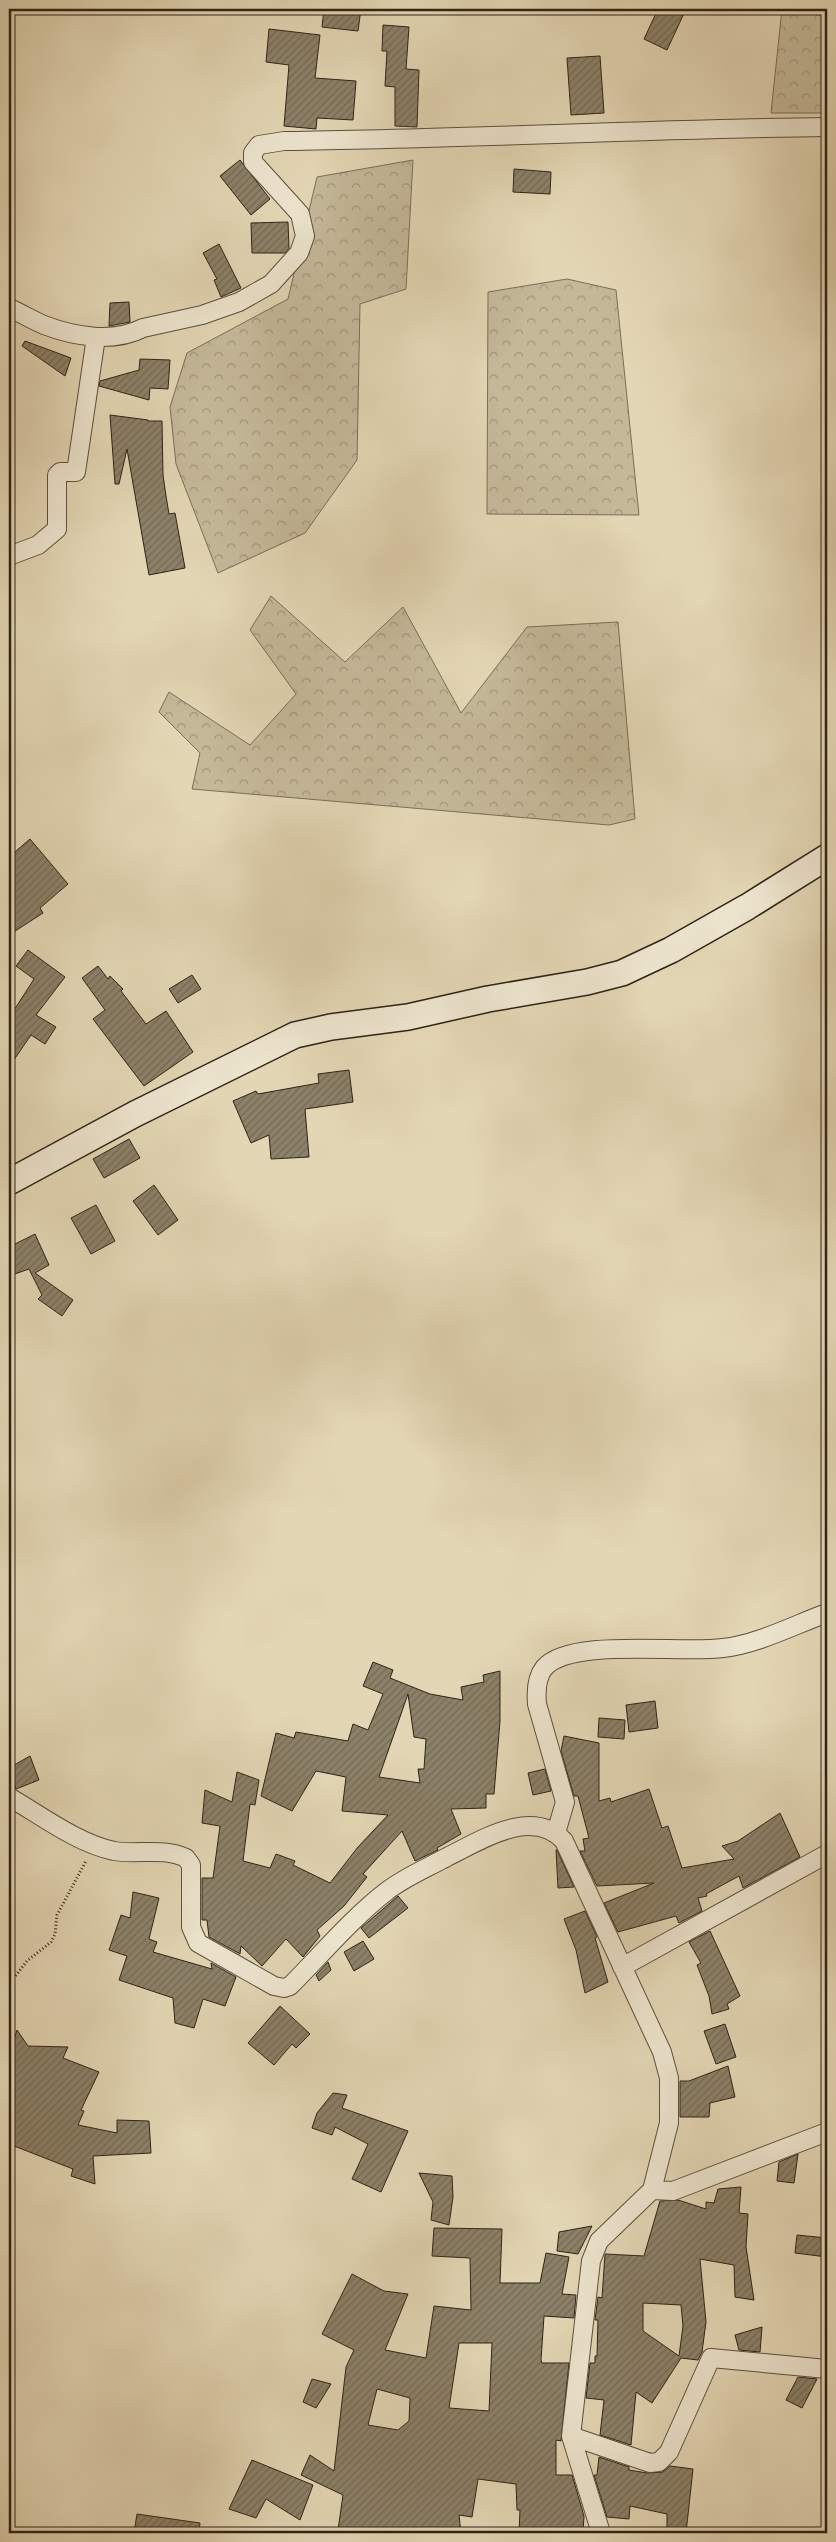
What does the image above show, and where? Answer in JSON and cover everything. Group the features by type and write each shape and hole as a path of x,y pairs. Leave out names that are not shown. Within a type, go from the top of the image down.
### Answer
{"street":[{"path":"9,308 44,324 96,337 126,336 143,328 202,315 239,302 271,284 299,253 305,236 300,214 253,162 253,153 259,144 480,138 694,128 827,127"},
{"path":"9,556 38,545 57,530 57,475 60,472 76,472 96,337"},
{"path":"9,1182 135,1114 295,1035 331,1027 416,1015 488,999 596,980 622,973 671,950 747,908 827,857"},
{"path":"556,1833 566,1802 537,1704 536,1691 544,1668 555,1659 585,1650 724,1648 827,1613"},
{"path":"9,1797 95,1845 124,1852 168,1853 186,1858 191,1865 191,1927 198,1943 274,1986 284,1988 290,1986 372,1904 400,1882 506,1829 541,1827 556,1833 564,1841 662,2052 669,2078 669,2122 652,2190 645,2199 605,2234 599,2241 590,2261 571,2436 601,2533"},
{"path":"622,1967 827,1854"},
{"path":"652,2190 674,2191 827,2132"},
{"path":"571,2436 650,2463 659,2462 669,2452 711,2358 827,2369"}],"path":[{"path":"9,1984 27,1961 51,1942 55,1934 57,1915 95,1845"}],"green space":[{"path":"782,9 827,9 827,113 771,113"},
{"path":"413,160 406,289 360,304 357,460 305,533 218,573 176,464 170,407 187,353 288,299 317,177"},
{"path":"567,279 616,290 639,515 487,514 488,292"},
{"path":"271,596 345,662 403,607 461,713 527,627 618,622 635,819 609,825 192,789 200,753 159,712 169,692 250,745 296,694 250,630"}],"building":[{"path":"324,9 361,9 358,31 322,27"},
{"path":"658,9 686,9 667,50 644,39"},
{"path":"383,25 409,27 406,69 419,70 417,127 395,126 395,87 385,86 387,51 382,51"},
{"path":"269,29 320,35 315,78 356,81 353,120 317,118 316,129 284,126 289,65 266,62"},
{"path":"600,56 604,113 571,115 567,58"},
{"path":"240,160 270,199 251,215 220,176"},
{"path":"514,169 551,172 550,194 513,192"},
{"path":"288,222 289,248 285,253 252,253 251,223"},
{"path":"219,244 241,288 221,297 214,280 217,279 203,253"},
{"path":"129,302 130,322 109,326 110,303"},
{"path":"25,341 71,358 65,376 22,346"},
{"path":"140,359 170,360 168,389 150,388 149,400 99,386 100,381 139,370"},
{"path":"110,415 148,421 162,421 163,475 166,496 169,514 175,513 185,568 149,575 127,449 119,484 115,484"},
{"path":"30,839 68,884 40,908 43,913 9,935 9,857"},
{"path":"28,950 65,977 36,1015 56,1027 45,1044 31,1035 9,1067 9,1018 34,979 16,966"},
{"path":"98,966 108,979 110,976 123,989 121,991 146,1024 166,1011 193,1052 144,1086 93,1019 105,1010 82,978"},
{"path":"192,975 201,989 178,1003 169,989"},
{"path":"349,1070 353,1102 305,1109 309,1157 271,1159 269,1135 251,1143 233,1101 256,1091 258,1094 319,1083 318,1074"},
{"path":"129,1139 140,1158 104,1178 93,1159"},
{"path":"154,1185 178,1220 158,1235 133,1201"},
{"path":"96,1205 115,1241 91,1254 71,1218"},
{"path":"35,1234 49,1265 35,1273 73,1300 62,1316 38,1299 42,1295 29,1269 9,1276 9,1247"},
{"path":"373,1662 393,1670 390,1678 430,1694 463,1700 461,1687 484,1682 483,1675 500,1671 500,1721 494,1794 486,1794 486,1808 451,1809 461,1834 437,1848 438,1850 415,1861 402,1831 363,1874 367,1877 344,1906 317,1930 320,1936 303,1957 286,1939 262,1966 241,1946 240,1954 209,1937 207,1920 202,1920 202,1878 213,1878 220,1826 202,1823 205,1790 232,1802 237,1772 259,1780 255,1805 250,1804 243,1861 270,1868 276,1854 295,1861 293,1865 330,1883 358,1847 388,1815 342,1811 346,1777 316,1771 292,1811 261,1796 276,1733 294,1738 296,1732 348,1741 353,1724 368,1730 383,1694 363,1686","holes":["408,1694 414,1737 426,1739 424,1769 418,1769 420,1783 379,1777"]},
{"path":"655,1701 658,1728 629,1732 626,1705"},
{"path":"599,1718 625,1720 624,1739 598,1737"},
{"path":"564,1736 599,1743 599,1801 610,1798 611,1802 649,1789 662,1828 668,1826 682,1868 734,1859 722,1846 738,1841 780,1813 800,1857 743,1888 739,1876 706,1894 707,1896 698,1898 702,1911 679,1923 676,1916 618,1932 604,1903 654,1883 597,1886 580,1851 585,1851 583,1839 589,1838 578,1796 574,1796 561,1751"},
{"path":"30,1756 39,1780 16,1789 9,1768"},
{"path":"545,1769 551,1791 533,1795 528,1773"},
{"path":"557,1850 574,1887 558,1888"},
{"path":"133,1892 159,1898 149,1939 157,1942 153,1952 212,1969 211,1963 236,1977 225,2006 203,1999 194,2028 175,2023 173,1998 119,1980 127,1956 109,1950 121,1915 130,1918"},
{"path":"398,1896 408,1908 369,1938 361,1928"},
{"path":"585,1911 597,1937 595,1938 608,1982 585,1993 576,1950 564,1919"},
{"path":"710,1931 740,1996 727,2004 729,2009 712,2014 709,1996 697,1965 701,1963 689,1942"},
{"path":"363,1941 374,1959 354,1971 344,1952"},
{"path":"328,1962 331,1970 319,1981 316,1975"},
{"path":"280,2006 310,2034 296,2048 292,2044 274,2065 248,2043"},
{"path":"725,2024 736,2057 716,2064 704,2031"},
{"path":"17,2030 28,2046 68,2047 63,2058 99,2072 81,2110 84,2111 78,2125 117,2133 117,2120 149,2121 151,2153 93,2156 95,2184 71,2176 73,2169 9,2144 9,2057"},
{"path":"728,2066 735,2097 710,2103 709,2117 680,2117 680,2081 689,2081"},
{"path":"333,2093 347,2095 342,2108 408,2131 381,2192 352,2179 368,2144 335,2127 332,2135 312,2128 317,2113"},
{"path":"798,2154 794,2183 777,2181 779,2162"},
{"path":"419,2173 452,2176 453,2197 449,2225 431,2220 433,2202"},
{"path":"741,2187 739,2213 748,2214 746,2247 754,2300 735,2297 734,2265 700,2259 706,2322 702,2352 698,2360 681,2358 652,2403 636,2392 631,2445 600,2435 604,2400 586,2398 590,2363 595,2363 595,2356 597,2356 598,2320 595,2320 598,2297 602,2298 605,2254 644,2256 660,2201 678,2200 706,2209 706,2202 714,2203 718,2189","holes":["643,2303 681,2305 683,2326 679,2356 643,2331"]},
{"path":"592,2226 578,2254 557,2251 559,2232"},
{"path":"434,2228 502,2229 500,2283 540,2283 546,2253 569,2257 562,2294 576,2295 574,2318 544,2316 541,2360 542,2363 569,2363 561,2441 556,2440 556,2475 572,2475 584,2516 583,2533 519,2533 520,2510 517,2510 516,2484 478,2479 472,2517 459,2515 461,2533 364,2533 338,2530 343,2495 301,2475 310,2455 334,2471 346,2367 354,2350 322,2334 352,2274 384,2291 408,2294 385,2350 426,2358 434,2306 471,2310 470,2258 432,2256","holes":["459,2343 492,2343 489,2411 449,2408","377,2389 410,2398 409,2421 398,2430 368,2425"]},
{"path":"797,2235 827,2238 827,2257 795,2253"},
{"path":"762,2327 760,2352 739,2350 735,2335"},
{"path":"798,2377 817,2379 802,2408 786,2400"},
{"path":"312,2379 331,2384 316,2408 303,2402"},
{"path":"599,2457 629,2467 629,2470 647,2473 663,2472 670,2466 693,2469 686,2533 667,2533 667,2514 630,2506 629,2519 607,2517 594,2475 597,2475"},
{"path":"252,2460 313,2485 300,2520 266,2499 256,2518 229,2509"},
{"path":"137,2514 200,2523 199,2533 134,2533"}]}
